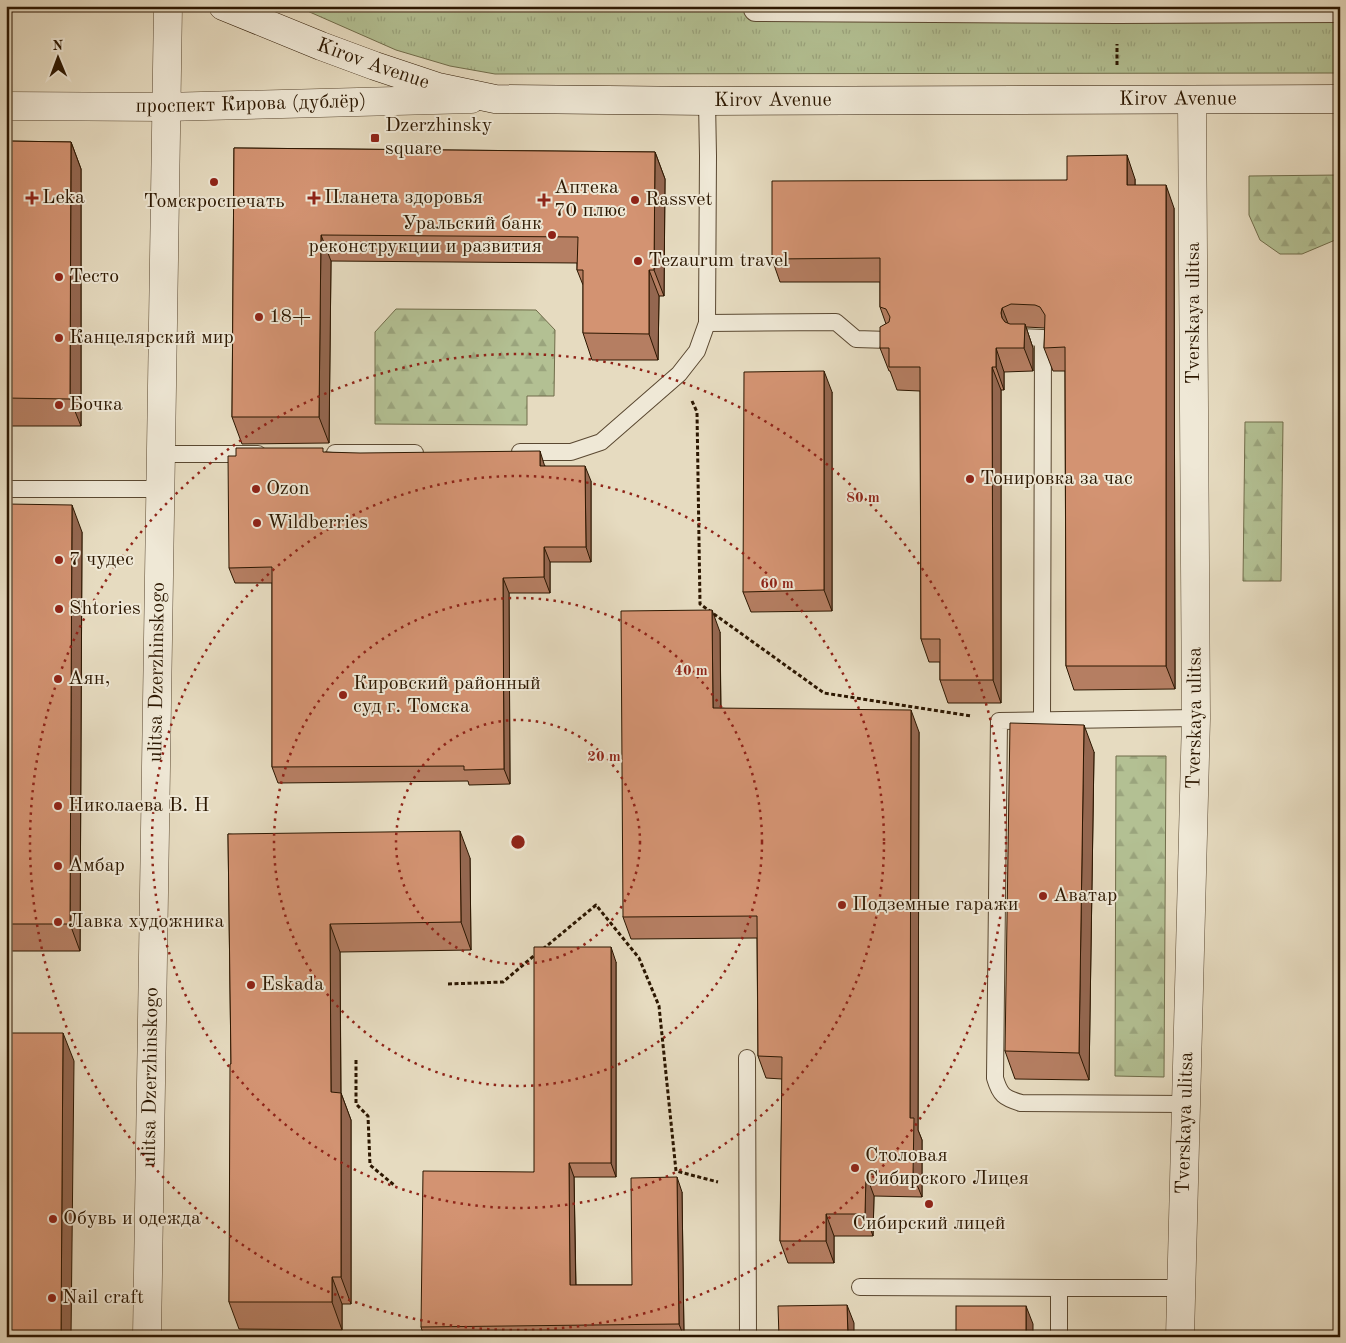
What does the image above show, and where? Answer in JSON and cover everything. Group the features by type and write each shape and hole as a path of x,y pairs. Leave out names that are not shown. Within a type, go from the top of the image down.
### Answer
{"street":[{"name":"ulitsa Dzerzhinskogo","path":"147,1337 168,6"},
{"name":"Kirov Avenue","path":"223,6 375,66 438,87 495,99 1340,100"},
{"path":"756,9 1340,10"},
{"name":"проспект Кирова (дублёр)","path":"6,106 165,107 495,99"},
{"name":"Tverskaya ulitsa","path":"1180,1337 1196,718 1192,100"}],"lane":[{"path":"501,452 571,452 601,442 679,374 697,351 708,322 707,100"},
{"path":"708,322 836,322 856,339 888,340"},
{"path":"1019,338 1042,338 1042,720"},
{"path":"323,453 431,453"},
{"path":"160,454 275,454"},
{"path":"6,489 159,489"},
{"path":"1186,1104 1021,1103 1007,1099 998,1090 995,1078 999,721 1196,718"},
{"path":"747,1058 748,1337"},
{"path":"860,1287 1181,1288"},
{"path":"1059,1288 1059,1337"}],"path":[{"path":"679,374 697,412 700,604 824,692 999,721"},
{"path":"448,984 503,982 596,905 639,958 659,1006 676,1171 748,1189"},
{"path":"356,1060 356,1104 368,1116 370,1165 394,1185"}],"green space":[{"path":"296,6 1340,6 1340,73 495,74 450,66 396,50"},
{"path":"1340,175 1340,238 1302,254 1280,254 1260,240 1249,215 1249,176"},
{"path":"396,309 536,310 555,330 554,396 527,396 527,425 375,424 375,332"},
{"path":"1245,422 1283,422 1281,581 1243,581"},
{"path":"1116,756 1166,756 1164,1077 1115,1076"}],"building":[{"path":"6,141 71,142 70,399 6,398"},
{"path":"234,148 655,152 654,270 649,270 649,334 583,333 583,270 577,270 578,237 321,235 319,417 232,417"},
{"path":"1127,155 1127,185 1166,185 1166,666 1066,666 1065,347 1044,348 1045,315 1040,307 1011,304 1002,308 1002,318 1010,324 1025,324 1024,348 996,348 996,367 992,367 993,680 940,680 940,639 921,639 920,367 889,367 889,348 880,348 880,327 889,322 890,317 886,309 880,307 880,258 772,259 772,181 1067,180 1067,156"},
{"path":"824,371 824,590 743,592 744,372"},
{"path":"236,448 323,448 323,452 360,453 540,451 540,466 585,466 586,547 544,547 544,577 503,578 504,769 464,770 464,766 272,767 272,567 229,568 228,456 236,456"},
{"path":"6,504 72,505 70,924 6,924"},
{"path":"712,610 713,708 911,710 910,1118 914,1118 913,1175 866,1174 865,1214 826,1214 826,1241 780,1241 782,1057 758,1056 757,916 623,917 621,611"},
{"path":"1010,723 1084,725 1079,1053 1005,1051"},
{"path":"460,831 461,922 330,924 331,1092 341,1093 341,1277 332,1277 332,1302 229,1302 231,1064 228,834"},
{"path":"534,947 611,947 611,1163 569,1163 570,1285 632,1285 631,1178 677,1177 679,1324 421,1327 423,1171 534,1172"},
{"path":"6,1033 63,1033 61,1337 6,1337"},
{"path":"847,1305 848,1337 779,1337 778,1306"},
{"path":"956,1306 1026,1306 1026,1337 956,1337"}],"tram line":[{"path":"6,15 25,6"}],"place":[{"name":"Dzerzhinsky square","path":"375,138"},
{"name":"Томскроспечать","path":"214,182"},
{"name":"Leka","path":"32,198"},
{"name":"Планета здоровья","path":"314,198"},
{"name":"Аптека 70 плюс","path":"544,200"},
{"name":"Rassvet","path":"635,200"},
{"name":"Уральский банк реконструкции и развития","path":"552,235"},
{"name":"Tezaurum travel","path":"638,261"},
{"name":"Тесто","path":"59,277"},
{"name":"18+","path":"259,317"},
{"name":"Канцелярский мир","path":"59,338"},
{"name":"Бочка","path":"59,405"},
{"name":"Тонировка за час","path":"970,479"},
{"name":"Ozon","path":"256,489"},
{"name":"Wildberries","path":"257,523"},
{"name":"7 чудес","path":"59,560"},
{"name":"Shtories","path":"59,609"},
{"name":"Аян,","path":"58,679"},
{"name":"Кировский районный суд г. Томска","path":"343,695"},
{"name":"Николаева В. Н","path":"58,806"},
{"name":"Амбар","path":"58,866"},
{"name":"Аватар","path":"1043,896"},
{"name":"Подземные гаражи","path":"842,905"},
{"name":"Лавка художника","path":"58,922"},
{"name":"Eskada","path":"251,985"},
{"name":"Столовая Сибирского Лицея","path":"855,1168"},
{"name":"Сибирский лицей","path":"929,1204"},
{"name":"Обувь и одежда","path":"53,1219"},
{"name":"Nail craft","path":"52,1298"}]}
